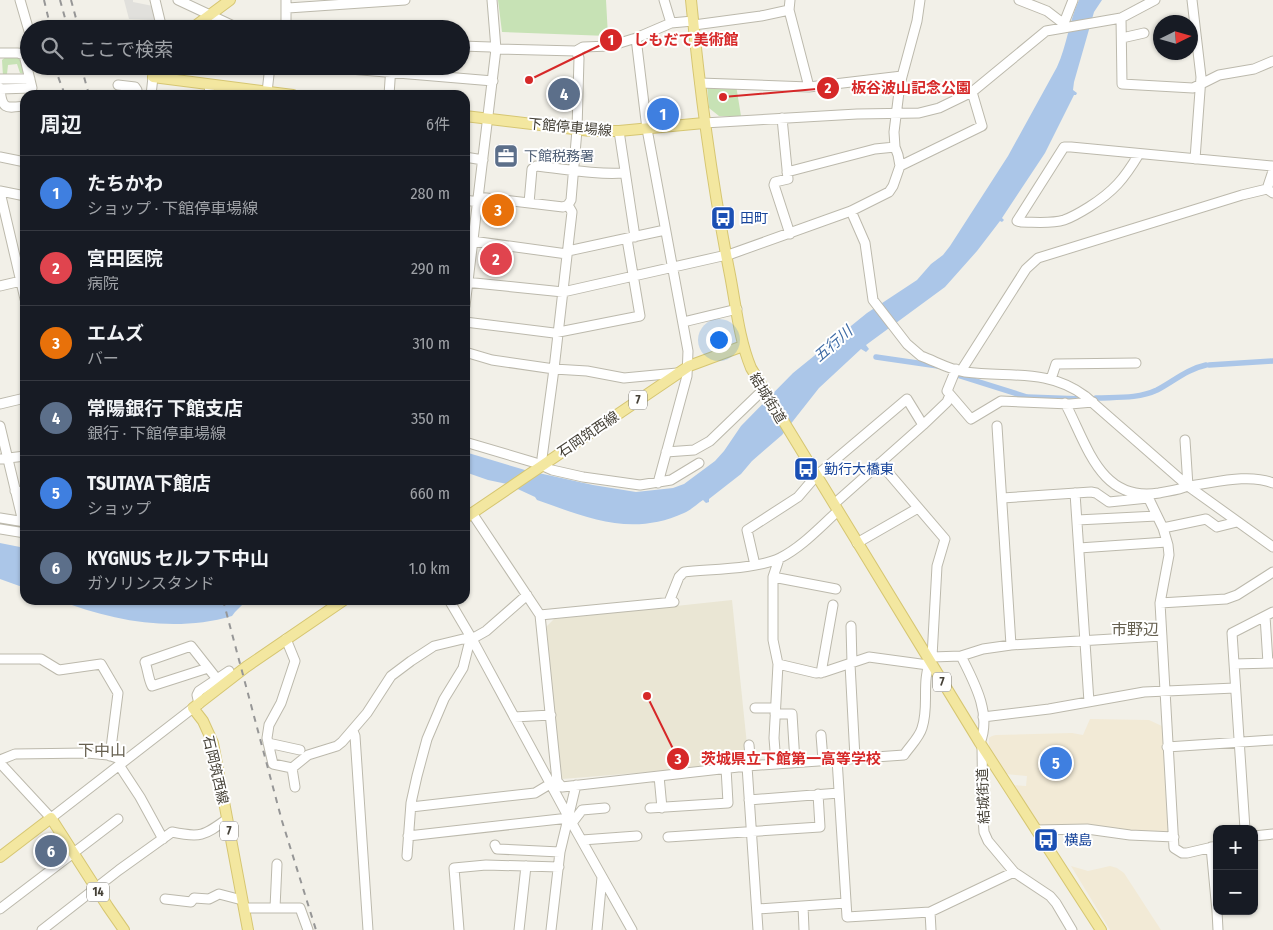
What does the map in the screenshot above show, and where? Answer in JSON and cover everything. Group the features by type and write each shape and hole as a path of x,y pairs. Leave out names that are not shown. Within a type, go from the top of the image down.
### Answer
{"main road":[{"path":"203,20 230,0"},
{"name":"結城街道","path":"692,0 704,123 743,346 751,368 981,745 1101,930"},
{"path":"153,77 209,90"},
{"name":"下館停車場線","path":"470,117 577,130 619,131 704,123"},
{"name":"石岡筑西線","path":"470,515 688,366 743,346"},
{"path":"196,706 286,639 337,605"},
{"name":"石岡筑西線","path":"196,706 213,743 248,930"},
{"path":"0,857 51,818"},
{"name":"14","path":"51,818 124,930"}],"street":[{"path":"20,0 26,20"},
{"path":"155,0 160,20"},
{"path":"178,0 221,20"},
{"path":"286,20 287,4 405,0"},
{"path":"470,236 478,200 496,49 492,0"},
{"path":"664,0 671,23"},
{"path":"790,0 789,10 809,88"},
{"path":"470,282 563,292 726,256 790,234 851,210 889,192 900,166 895,146 896,113 902,76 917,21 920,0"},
{"path":"1019,0 1047,12 1063,26"},
{"path":"1063,26 1073,0"},
{"path":"704,123 929,112 963,98 972,92 1046,31 1063,26 1103,22 1121,18 1155,0"},
{"path":"1192,0 1202,83 1195,159"},
{"path":"470,46 496,49 576,51 584,47 610,46 636,38 671,23 694,23 761,16 789,10"},
{"path":"1121,18 1122,84 1193,88 1219,75 1254,69 1273,61"},
{"path":"1122,38 1144,34"},
{"path":"636,38 647,129 683,322 688,366 687,376 658,483"},
{"path":"568,206 571,200 577,130 579,58 576,51"},
{"path":"0,60 3,53 20,53"},
{"path":"265,90 268,75"},
{"path":"389,90 391,75"},
{"path":"437,75 493,81"},
{"path":"700,83 809,88 902,76"},
{"path":"152,90 153,77"},
{"path":"0,79 32,87"},
{"path":"118,85 138,90"},
{"path":"20,106 2,105 0,88 32,87"},
{"path":"900,166 982,126 976,111 972,92"},
{"path":"782,118 788,179 775,182 774,185 790,234"},
{"path":"470,323 554,333 640,316 619,131"},
{"path":"787,172 875,148 895,146"},
{"path":"1139,154 1116,188 1107,196 1078,214 1053,222 1017,221 1064,147 1273,166"},
{"path":"0,157 20,161"},
{"path":"470,159 483,160"},
{"path":"529,203 532,169 536,166 608,174 624,173"},
{"path":"1093,402 1001,401 971,419 950,395 947,388 1026,269 1038,258 1242,195 1270,191 1273,171"},
{"path":"20,195 0,192 20,272"},
{"path":"470,200 568,206"},
{"path":"542,465 572,212 568,206"},
{"path":"851,210 865,243 870,290 874,302 907,344 921,356 959,370 1001,375 1024,374 1051,379 1070,386 1093,402 1188,486 1273,547"},
{"path":"470,241 567,253 665,230"},
{"path":"0,286 20,281"},
{"path":"683,322 736,309"},
{"path":"470,353 492,360 554,369 587,371 624,378 677,373"},
{"path":"1051,379 1056,364 1136,363"},
{"path":"666,452 694,450 710,442 764,391"},
{"path":"540,615 672,602 679,577 684,572 755,565 779,559 792,550 880,463 924,425 947,402 950,395"},
{"path":"0,404 20,399"},
{"path":"755,565 747,530 798,497 816,476 908,399 924,425"},
{"path":"1066,403 1086,448 1102,474 1124,490 1148,497 1163,528 1168,555 1160,603 1174,848 1182,853 1213,847"},
{"path":"997,426 1011,645"},
{"path":"1,432 4,459 15,491 20,526"},
{"path":"1185,440 1188,486"},
{"path":"470,443 583,477 625,484 640,485 671,480 699,463"},
{"path":"4,459 20,457"},
{"path":"470,519 540,615 558,781 562,787 726,768 904,755 922,728 925,709 924,685 930,661 937,566 945,539 880,463"},
{"path":"1002,498 1093,492 1114,503 1148,497 1188,486 1251,478 1273,483"},
{"path":"15,491 20,492"},
{"path":"1076,493 1089,702"},
{"path":"857,542 918,508"},
{"path":"1077,520 1157,516"},
{"path":"0,518 20,526"},
{"path":"1163,528 1206,518 1217,527 1237,522"},
{"path":"0,529 20,526"},
{"path":"1079,548 1167,542"},
{"path":"776,764 774,738 778,664 773,640 773,576 779,559"},
{"path":"773,576 836,589"},
{"path":"1160,603 1226,599 1272,577"},
{"path":"292,768 308,755 337,746 366,713 391,676 434,646 471,639 486,631 527,595"},
{"path":"452,605 632,930"},
{"path":"821,672 832,605"},
{"path":"1234,664 1271,663 1269,614 1232,633 1234,664 1236,688 1245,825"},
{"path":"851,626 855,758"},
{"path":"778,664 816,673 869,657 930,661 962,656 983,649 1011,645 1162,636"},
{"path":"286,639 295,661 281,703 269,725 268,743 273,764 292,768"},
{"path":"407,856 411,807 427,739 444,699 463,668 471,639"},
{"path":"208,668 152,686 145,662 191,646 217,679"},
{"path":"962,656 979,694 984,734 981,745"},
{"path":"0,659 41,659 59,670 101,664 118,693 110,756"},
{"path":"163,839 121,764 118,758 87,753 15,754 0,761 51,818 121,764 196,706 199,691 229,671"},
{"path":"983,718 1049,710 1144,692 1236,688"},
{"path":"755,708 792,714 794,762"},
{"path":"514,718 551,715"},
{"path":"352,731 355,736 368,930"},
{"path":"821,735 823,760"},
{"path":"1168,747 1273,740"},
{"path":"268,743 300,750"},
{"path":"749,745 749,800 758,930"},
{"name":"結城街道","path":"981,745 984,832 988,841 1014,872 1050,896 1072,930"},
{"path":"837,760 847,917 930,912 1014,872"},
{"path":"292,768 295,787"},
{"path":"650,808 728,803 726,768"},
{"path":"659,776 662,808"},
{"path":"411,807 535,793 550,784"},
{"path":"551,930 560,852 570,820 576,785"},
{"path":"749,800 839,793"},
{"path":"668,837 820,827 818,794"},
{"path":"408,836 570,820 582,810 605,808"},
{"path":"0,909 118,819"},
{"path":"42,930 172,832 193,837 211,831 227,819"},
{"path":"1036,830 1087,829 1130,835 1174,837"},
{"path":"1258,836 1273,834"},
{"path":"582,840 637,836"},
{"path":"495,845 497,849 560,852"},
{"path":"275,908 277,864"},
{"path":"459,930 454,868 486,865 558,868"},
{"path":"520,930 526,866"},
{"path":"597,930 602,877"},
{"path":"165,899 191,902 194,898 209,899 219,894 243,904 275,908 300,908 308,930"},
{"path":"757,908 846,903"},
{"path":"803,906 804,930"},
{"path":"930,912 932,930"},
{"path":"1217,915 1218,930"}],"shaded area":[{"path":"124,0 133,0 133,2 153,6 157,20 129,19"},
{"path":"732,600 749,764 562,779 544,629 554,619"},
{"path":"1090,719 1149,720 1164,727 1171,834 1039,826 1013,785 1026,786 1027,776 1006,774 989,747 989,738 996,735 1072,733 1083,735"},
{"path":"1071,866 1088,871 1110,866 1117,868 1124,873 1161,930 1110,930"}],"green space":[{"path":"498,0 606,0 608,36 502,32"},
{"path":"7,56 14,56 20,59 20,73 17,64 8,65 7,74 3,76 2,60"},
{"path":"707,85 736,85 741,116 719,116 709,108"}],"water":[{"name":"五行川","path":"1079,0 1102,0 1094,12 1074,82 1073,90 1077,93 1074,95 1045,153 1002,218 1004,220 1000,221 977,251 945,287 866,345 869,349 866,352 861,349 819,388 782,435 752,461 741,474 709,499 709,502 706,503 703,500 687,512 646,524 610,522 556,507 537,500 535,497 507,484 470,474 470,454 525,470 636,492 673,488 684,484 715,461 741,426 793,373 867,313 917,280 931,264 943,255 1008,156 1057,67"},
{"path":"0,543 20,547 20,586 0,579"},
{"path":"73,605 242,605 232,616 188,624 166,624 122,619"}],"waterway":[{"path":"876,357 938,366"},
{"path":"1209,365 1273,361"},
{"path":"1096,398 1127,397 1150,393 1187,372 1206,365"},
{"path":"957,375 1027,397 1082,399"}],"railway":[{"path":"44,0 49,20"},
{"path":"60,0 66,20"},
{"path":"71,0 76,20"},
{"path":"57,75 63,90"},
{"path":"83,75 88,90"},
{"path":"224,605 282,821 316,930"}],"place":[{"name":"しもだて美術館","path":"529,80"},
{"name":"常陽銀行 下館支店","path":"564,94"},
{"name":"板谷波山記念公園","path":"723,97"},
{"name":"たちかわ","path":"663,114"},
{"name":"下館税務署","path":"506,156"},
{"name":"エムズ","path":"498,210"},
{"name":"田町","path":"723,218"},
{"name":"宮田医院","path":"496,259"},
{"name":"勤行大橋東","path":"806,469"},
{"name":"茨城県立下館第一高等学校","path":"647,696"},
{"name":"TSUTAYA下館店","path":"1056,763"},
{"name":"横島","path":"1046,840"},
{"name":"KYGNUS セルフ下中山","path":"51,851"}],"district":[{"name":"市野辺","path":"1135,629"},
{"name":"下中山","path":"102,750"}]}
